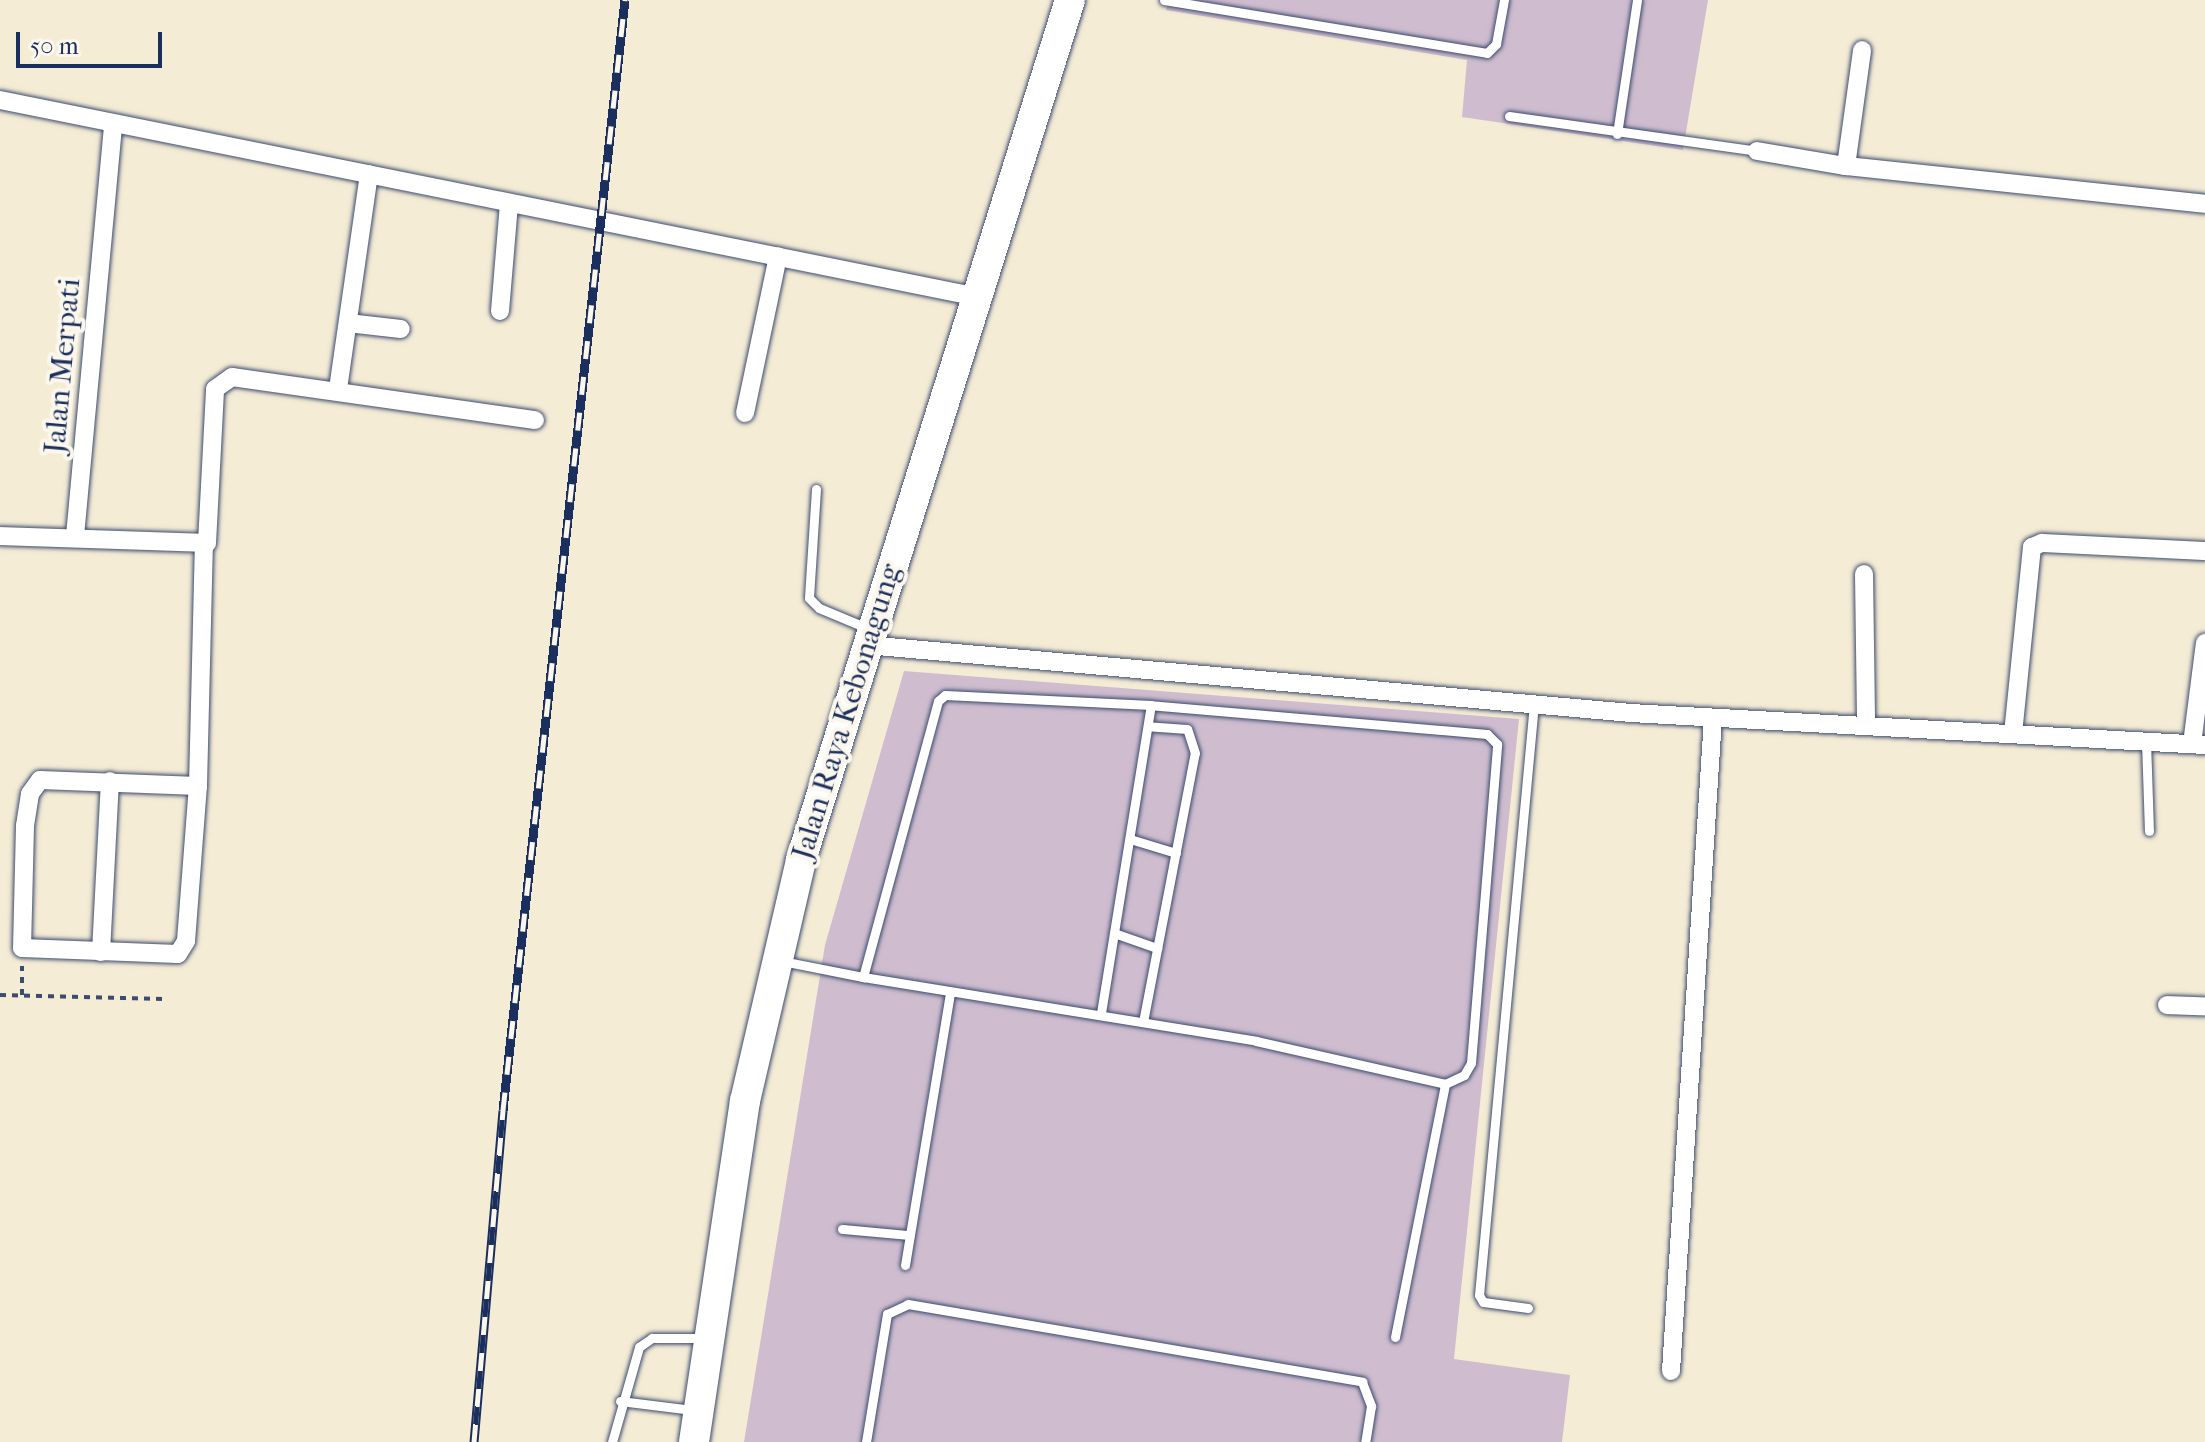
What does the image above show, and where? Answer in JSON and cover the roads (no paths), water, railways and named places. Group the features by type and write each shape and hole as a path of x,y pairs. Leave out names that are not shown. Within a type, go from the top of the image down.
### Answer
{"highway":[{"name":"Jalan Raya Kebonagung","path":"694,1442 745,1101 801,860 868,637 1070,0"}],"street":[{"path":"1846,166 1862,50"},
{"path":"0,100 113,126 369,174 978,297"},
{"name":"Jalan Merpati","path":"75,536 113,126"},
{"path":"1757,151 1846,166 2205,204"},
{"path":"338,389 369,174"},
{"path":"500,311 509,204"},
{"path":"745,413 778,256"},
{"path":"348,323 401,329"},
{"path":"198,786 45,777 30,794 22,948 178,954 186,941 198,786 204,544 211,518 215,389 223,380 278,379 411,404 535,420"},
{"path":"0,536 75,536 204,544"},
{"path":"2013,734 2032,547 2042,543 2205,551"},
{"path":"1864,574 1866,726"},
{"path":"868,637 1713,718 2198,745 2205,643"},
{"path":"1671,1371 1713,718"},
{"path":"101,952 110,781"},
{"path":"2167,1005 2205,1006"}],"lane":[{"path":"1164,0 1483,53 1496,44 1504,0"},
{"path":"1617,134 1637,0"},
{"path":"1509,116 1617,134 1757,151"},
{"path":"816,489 809,598 819,608 868,637"},
{"path":"777,960 863,977 950,992 1101,1013 1445,1084 1464,1075 1471,1063 1494,738 1151,705 953,692 938,701 863,977"},
{"path":"1528,1308 1483,1302 1479,1295 1534,703"},
{"path":"1101,1013 1151,705"},
{"path":"1143,1022 1176,853 1194,737 1187,729 1148,726"},
{"path":"2146,741 2149,831"},
{"path":"1130,839 1176,853"},
{"path":"1114,933 1157,948"},
{"path":"905,1265 950,992"},
{"path":"1395,1337 1445,1084"},
{"path":"842,1229 908,1235"},
{"path":"866,1442 887,1314 908,1304 1362,1382 1371,1406 1365,1442"},
{"path":"612,1442 620,1401 646,1340 709,1338"},
{"path":"620,1401 698,1411"}],"railway":[{"path":"474,1442 503,1110 625,0"}]}
